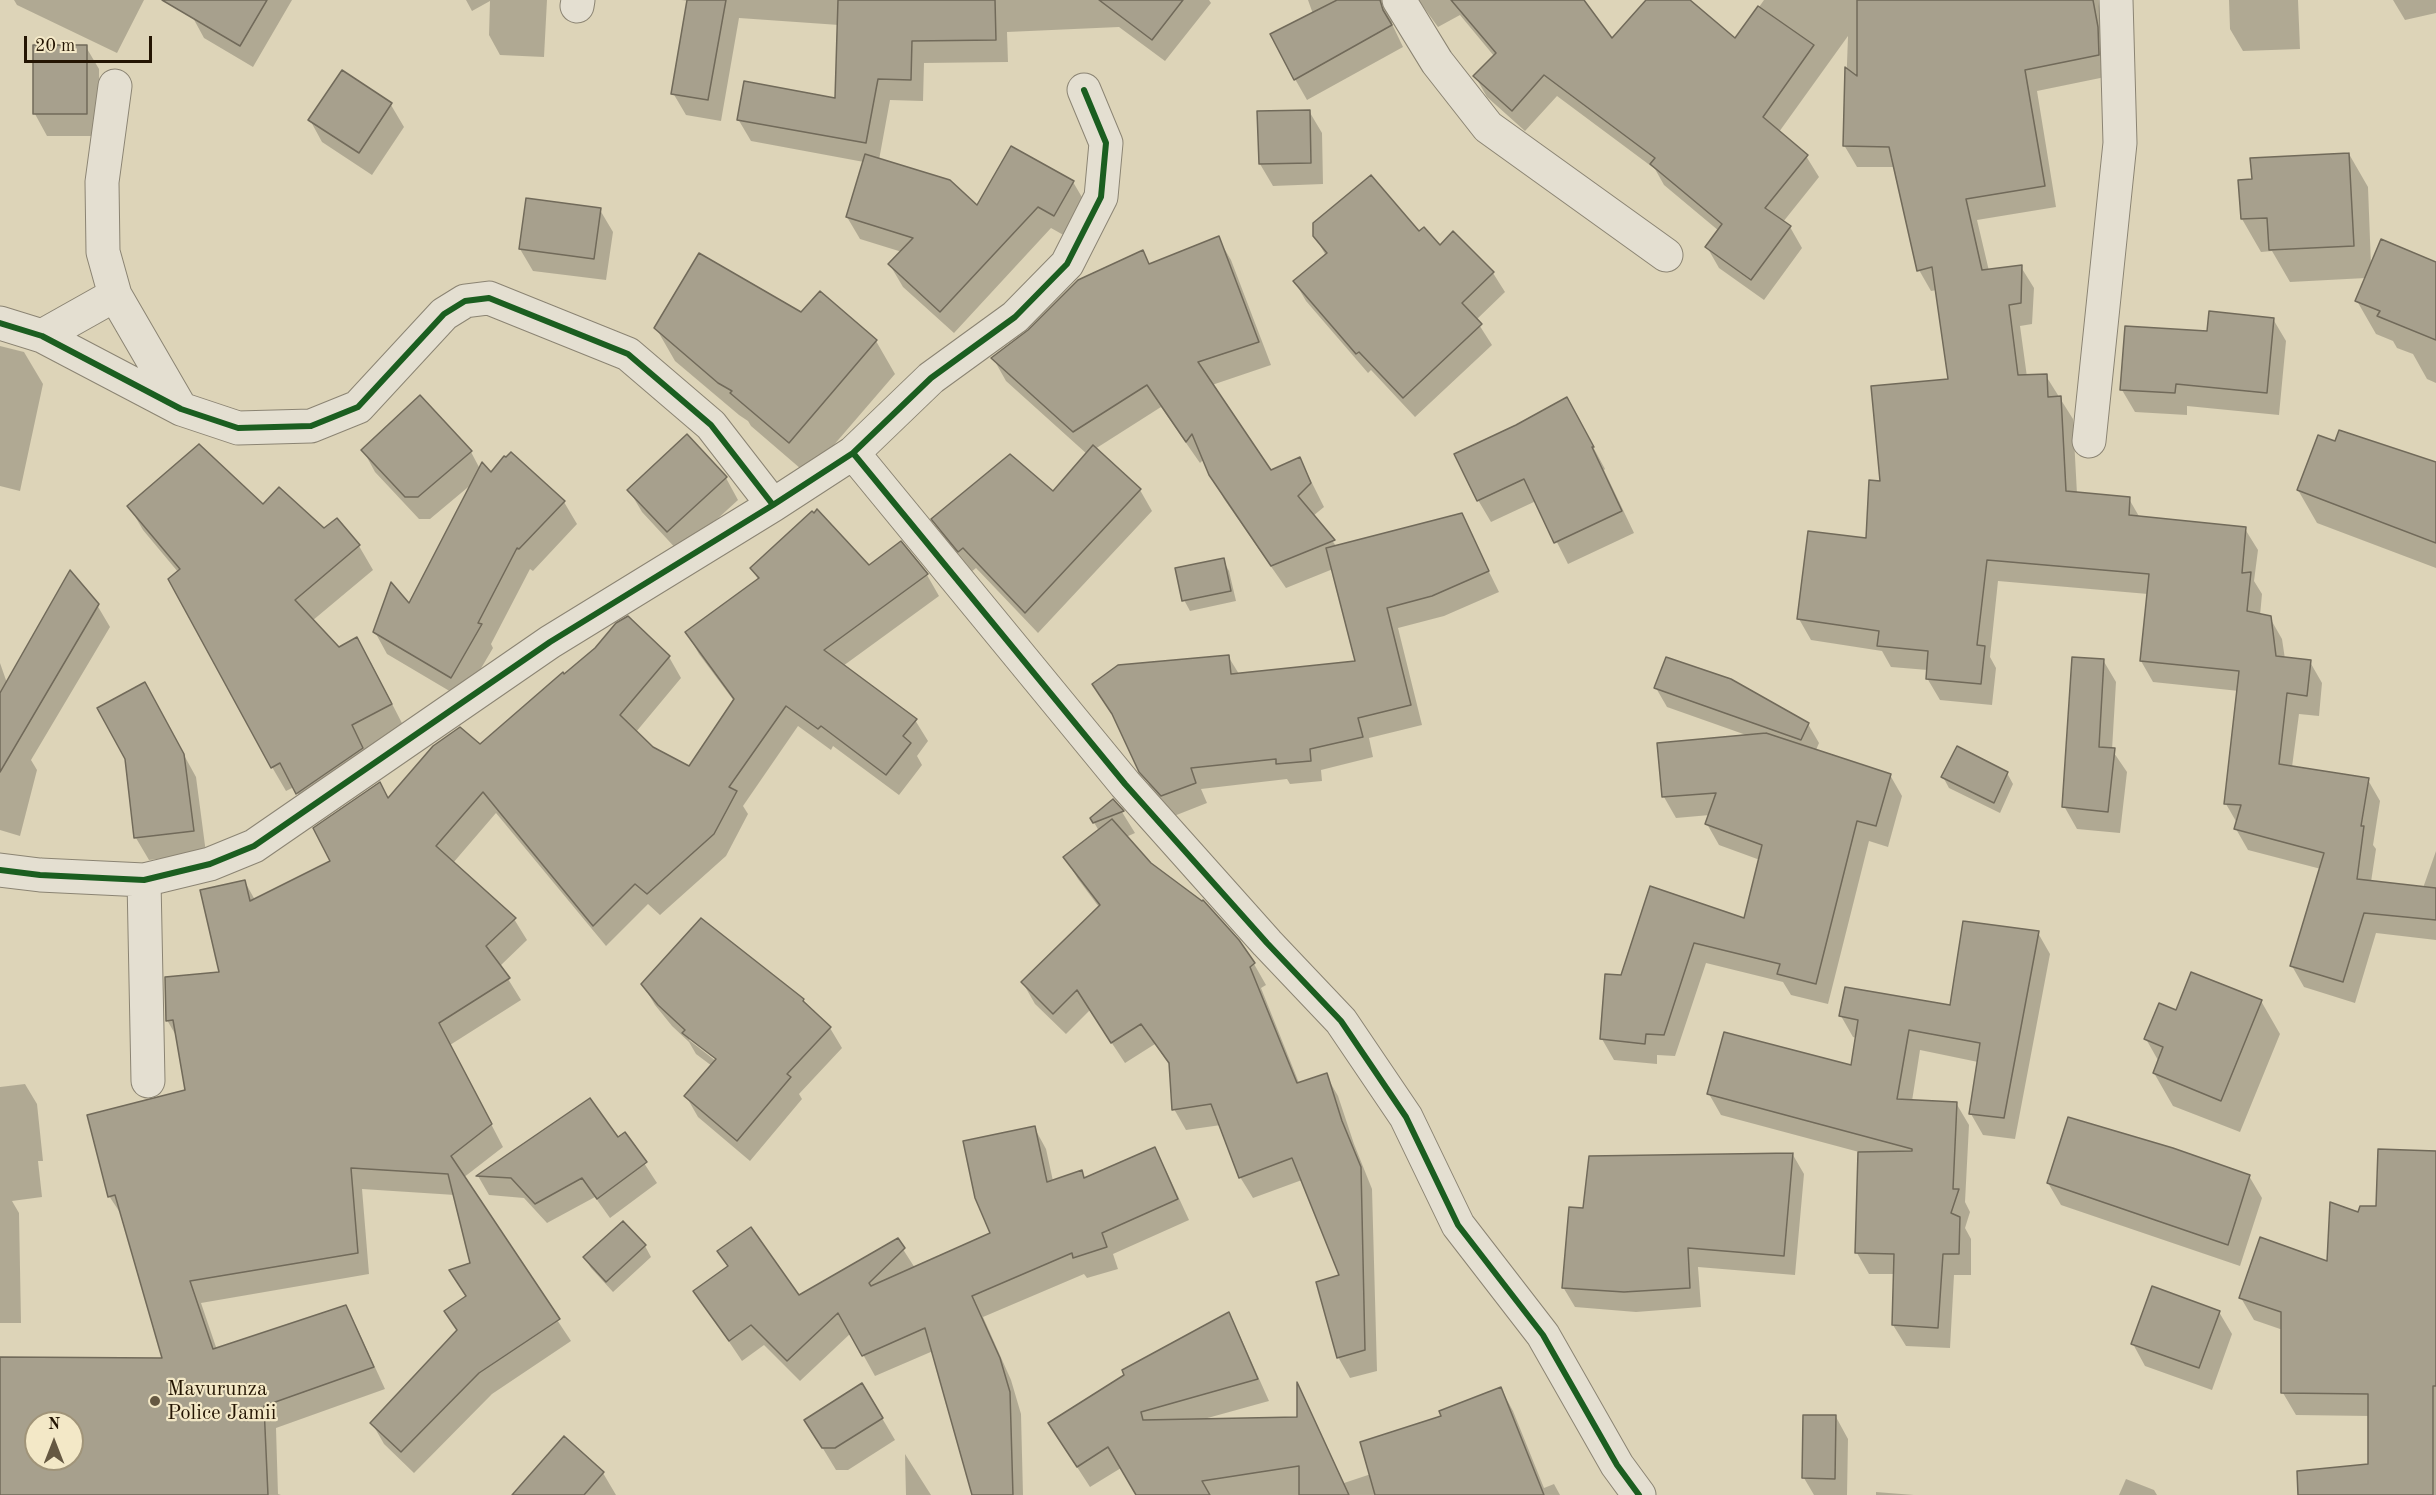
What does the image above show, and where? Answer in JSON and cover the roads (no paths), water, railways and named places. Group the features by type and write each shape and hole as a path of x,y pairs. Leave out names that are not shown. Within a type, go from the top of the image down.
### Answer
{"street":[{"path":"1399,0 1437,62 1488,127 1666,255"},
{"path":"2089,441 2120,143 2116,0"},
{"path":"115,86 102,182 103,252 115,296 181,409"},
{"path":"0,870 40,876 144,880 210,864 254,846 550,642 853,453 931,378 1015,316 1067,264 1101,197 1106,143 1084,90"},
{"path":"42,336 115,296"},
{"path":"0,323 42,336 181,409 238,428 311,426 358,406 444,314 465,301 489,298 628,354 711,425 773,505"},
{"path":"853,453 1125,784 1266,943 1341,1021 1406,1117 1458,1225 1543,1335 1617,1465 1639,1495"},
{"path":"144,880 148,1081"}],"place":[{"name":"Mavurunza Police Jamii","path":"155,1401"}]}
